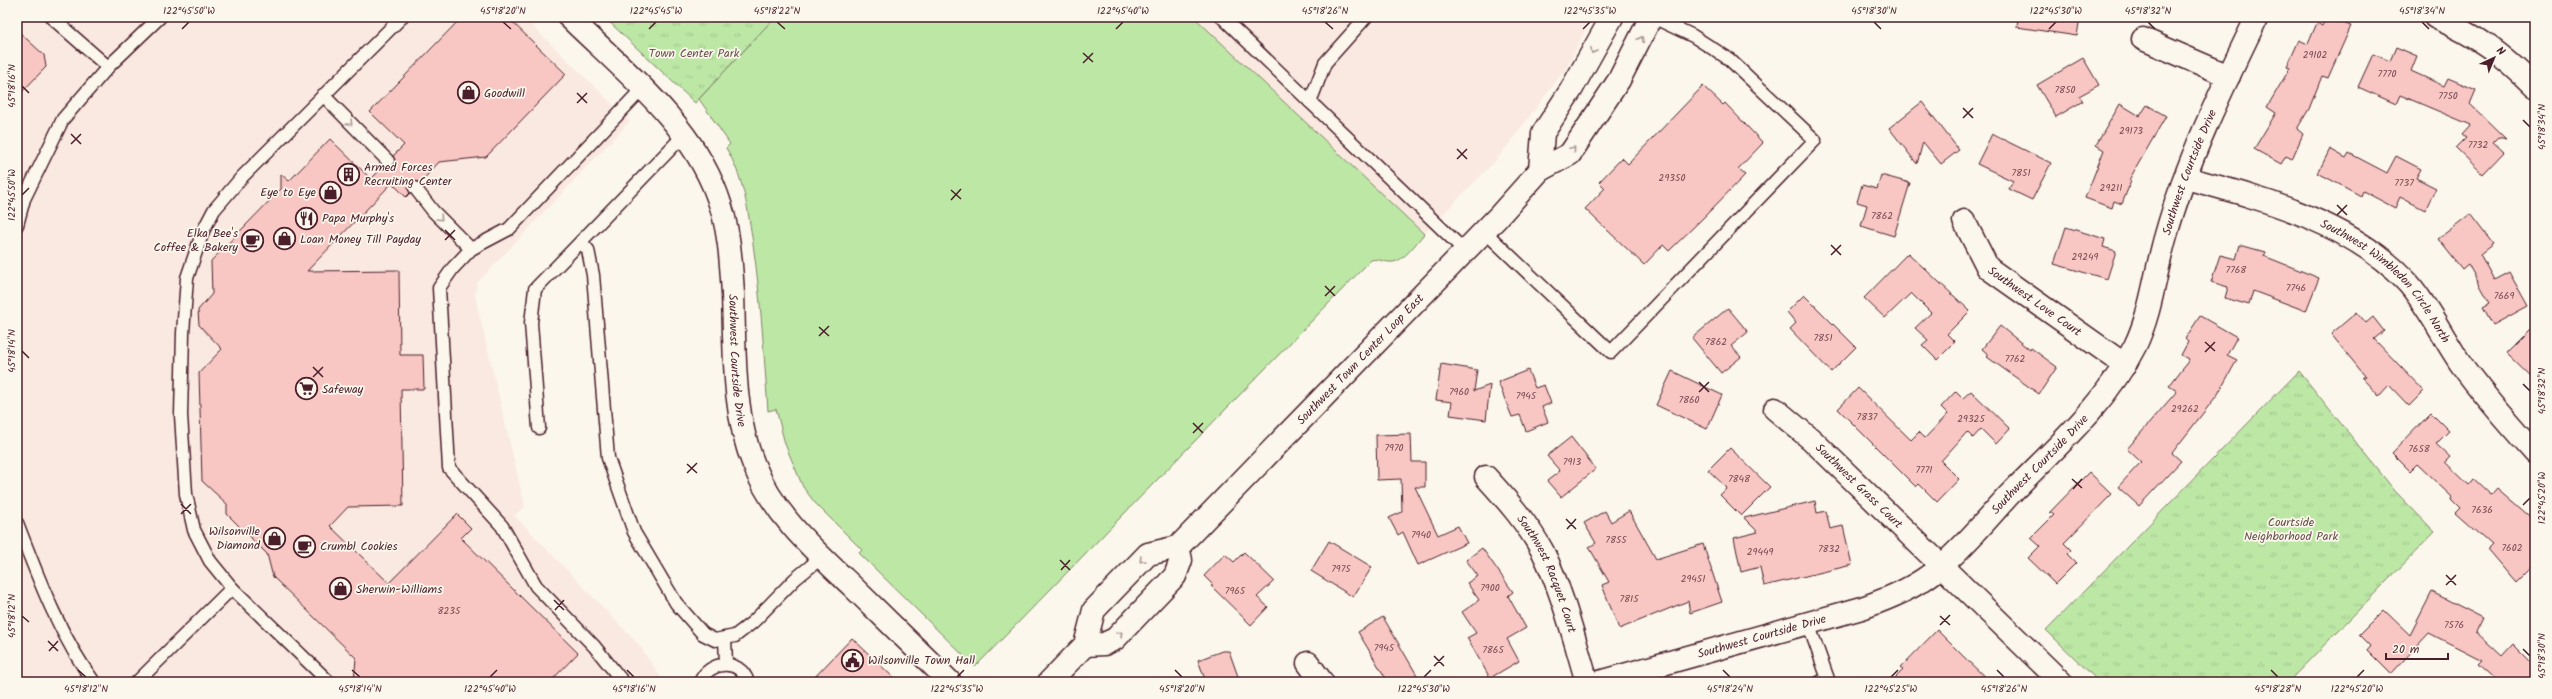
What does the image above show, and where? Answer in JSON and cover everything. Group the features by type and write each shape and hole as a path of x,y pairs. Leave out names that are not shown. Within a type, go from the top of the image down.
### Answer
{"street":[{"name":"Southwest Courtside Drive","path":"569,17 642,89 684,135 709,175 725,220 730,249 739,407 749,451 759,475 774,502 787,520 822,557 950,682"},
{"path":"1540,170 1543,133 1571,90 1612,17"},
{"name":"Southwest Town Center Loop East","path":"1178,547 1465,251 1540,170 1570,154 1619,80 1652,17"},
{"name":"Southwest Courtside Drive","path":"1598,682 1808,623 1893,597 1940,567 2079,424 2110,387 2125,364 2145,325 2166,235 2186,178 2229,76 2257,17"},
{"path":"2435,17 2465,31 2496,49 2535,87"},
{"path":"2143,39 2229,76"},
{"name":"Southwest Wimbledon Circle North","path":"2186,178 2253,196 2338,231 2369,249 2409,285 2489,403 2535,453"},
{"name":"Southwest Love Court","path":"1964,221 1988,268 2125,364"},
{"name":"Southwest Grass Court","path":"1775,409 1812,440 1940,567 2061,682"},
{"name":"Southwest Racquet Court","path":"1486,477 1515,508 1542,552 1558,590 1588,682"},
{"path":"1049,682 1085,646 1094,610 1099,604 1148,554 1178,547 1180,565 1177,573 1167,586 1115,639 1104,644 1085,646"},
{"path":"1308,663 1322,682"}],"lane":[{"path":"17,225 20,197 63,119 108,67 160,17"},
{"path":"329,682 232,588 210,562 194,530 186,494 181,415 183,333 187,278 194,252 214,210 242,177 402,17"},
{"path":"1222,17 1465,251"},
{"path":"1310,102 1325,63 1366,17"},
{"path":"1484,231 1610,352 1815,140 1729,59 1693,36 1652,17"},
{"path":"58,19 108,67"},
{"path":"623,682 594,646 536,586 502,526 449,468 439,288 453,268 471,249 509,229 642,89"},
{"path":"323,96 388,161"},
{"path":"539,428 531,323 536,289 684,135"},
{"path":"415,188 433,211 471,249"},
{"path":"581,242 588,250 593,275 608,458 632,525 676,603 703,634 715,640 735,636 753,622 796,579 822,557"},
{"path":"17,523 45,594 83,667 94,682"},
{"path":"137,682 232,588"},
{"path":"1808,623 1828,679 1820,682"},
{"path":"725,638 726,664"},
{"path":"700,682 704,673 714,666 726,664 737,668 746,676 748,682"}],"shaded area":[{"path":"17,17 523,17 630,121 477,283 475,296 525,507 514,515 639,645 664,682 17,682"},
{"path":"1194,17 1592,17 1567,67 1498,158 1424,234"}],"green space":[{"name":"Town Center Park","path":"604,17 775,17 695,103"},
{"path":"775,17 1194,17 1424,234 1410,251 1397,261 1390,262 1371,260 975,667 859,553 862,550 815,503 803,487 785,444 776,409 768,411 756,265 747,207 737,171 726,148 730,144 699,99"},
{"name":"Courtside Neighborhood Park","path":"2299,371 2395,491 2435,532 2288,682 2099,682 2046,630"}],"building":[{"path":"462,17 507,17 566,74 486,157 439,162 420,183 414,181 410,182 408,189 410,193 406,197 392,183 307,271 399,270 400,355 423,355 424,389 401,389 403,506 348,507 330,526 389,583 457,514 471,528 461,538 578,653 550,682 354,682 356,658 273,577 267,554 227,514 227,504 202,481 199,373 222,349 199,325 198,310 212,294 211,261 281,189 281,174 289,181 330,139 371,179 383,167 390,168 394,166 395,160 393,156 404,145 370,112"},
{"path":"2018,17 2080,17 2077,36 2017,27"},
{"path":"2326,17 2351,26 2328,78 2322,76 2309,109 2297,129 2303,134 2292,159 2286,156 2281,164 2254,149 2276,113 2267,107 2290,68 2287,67 2299,40 2308,44 2317,23 2322,26"},
{"path":"17,30 44,55 46,67 17,97"},
{"path":"2396,47 2417,56 2411,71 2444,86 2448,78 2476,90 2470,104 2506,139 2498,137 2493,142 2504,152 2483,174 2456,148 2466,138 2462,135 2471,125 2400,95 2396,104 2358,87 2373,54 2390,61"},
{"path":"2083,58 2099,85 2079,96 2083,101 2056,117 2037,85"},
{"path":"1703,86 1723,105 1725,103 1763,143 1738,169 1745,175 1669,251 1663,245 1644,265 1585,209 1605,188 1599,182 1622,158 1628,164"},
{"path":"1922,102 1959,150 1941,164 1923,142 1917,164 1889,128"},
{"path":"2120,104 2140,116 2147,105 2166,116 2129,180 2131,181 2122,204 2114,201 2112,208 2085,198 2104,150 2096,145"},
{"path":"1992,134 2051,163 2032,200 2009,189 2013,181 1977,164"},
{"path":"2330,149 2346,158 2349,153 2387,173 2396,156 2421,169 2416,178 2436,188 2425,210 2400,197 2395,208 2363,191 2361,196 2318,173"},
{"path":"1881,175 1910,183 1894,236 1861,226 1867,205 1857,202 1862,185 1877,189"},
{"path":"2470,214 2493,244 2480,254 2494,280 2509,272 2528,306 2493,325 2483,307 2490,303 2468,264 2462,269 2438,239"},
{"path":"2066,227 2105,239 2103,247 2116,251 2107,279 2054,264"},
{"path":"2240,245 2265,252 2264,256 2319,278 2306,311 2253,291 2249,305 2225,298 2228,287 2211,282 2220,255 2236,259"},
{"path":"1908,253 1970,311 1947,334 1955,342 1937,360 1922,345 1928,340 1915,328 1931,313 1911,293 1885,318 1864,298"},
{"path":"1804,295 1856,347 1831,372 1790,329 1796,323 1787,312"},
{"path":"1728,308 1748,332 1731,346 1741,357 1721,373 1692,338"},
{"path":"2357,312 2366,323 2373,317 2384,331 2374,339 2424,391 2409,406 2389,385 2379,396 2362,378 2365,376 2331,334"},
{"path":"2200,316 2237,337 2227,355 2237,360 2218,394 2172,453 2181,461 2139,506 2118,487 2141,462 2127,449 2177,391 2169,386 2189,360 2181,355 2188,342 2185,339"},
{"path":"2535,324 2535,381 2506,353"},
{"path":"2000,326 2030,350 2031,348 2057,367 2039,394 1987,357 1989,355 1982,349"},
{"path":"1441,364 1477,370 1474,391 1490,385 1486,420 1450,415 1452,402 1436,400"},
{"path":"1528,370 1535,388 1544,385 1551,403 1542,407 1548,422 1526,431 1520,415 1512,417 1498,382"},
{"path":"1672,371 1722,395 1707,429 1656,405"},
{"path":"1858,388 1911,440 1919,432 1925,438 1948,414 1941,407 1956,391 1963,398 1971,391 2010,429 1996,444 1981,429 1973,438 1967,432 1941,461 1959,479 1937,502 1919,484 1916,487 1838,409"},
{"path":"2431,413 2449,431 2436,444 2450,457 2445,462 2469,485 2474,479 2491,495 2497,488 2535,521 2535,564 2516,583 2487,549 2491,545 2455,513 2460,508 2451,499 2452,497 2417,464 2410,471 2392,453"},
{"path":"1411,434 1412,462 1425,462 1425,487 1415,487 1438,535 1458,526 1467,543 1418,565 1403,532 1398,535 1389,518 1402,512 1401,479 1377,480 1376,435"},
{"path":"1571,437 1596,469 1561,497 1547,481 1560,471 1547,456"},
{"path":"1730,448 1770,487 1741,516 1720,495 1727,488 1708,470"},
{"path":"2089,472 2112,494 2064,543 2071,550 2067,554 2076,563 2055,584 2028,558 2040,546 2031,538 2054,515 2050,512"},
{"path":"1815,501 1817,513 1826,511 1830,529 1843,526 1852,565 1764,586 1760,567 1741,572 1734,538 1758,532 1744,518"},
{"path":"1605,511 1611,522 1629,511 1656,559 1703,544 1722,602 1690,613 1688,601 1619,629 1602,585 1609,582 1589,547 1596,543 1584,523"},
{"path":"1329,541 1372,567 1353,597 1311,571"},
{"path":"1482,548 1513,592 1508,596 1526,628 1507,639 1519,661 1490,678 1467,638 1476,633 1462,612 1479,600 1467,583 1478,576 1466,560"},
{"path":"1244,552 1274,581 1257,597 1268,607 1251,625 1211,586 1213,585 1204,576 1225,554 1234,562"},
{"path":"2432,592 2483,618 2476,632 2502,656 2513,644 2535,666 2535,682 2498,682 2478,664 2482,660 2429,633 2391,674 2367,650 2370,646 2359,635 2384,610 2410,635"},
{"path":"1383,617 1421,682 1388,682 1358,632"},
{"path":"1937,630 1990,682 1891,682 1903,670 1900,668"},
{"name":"Wilsonville Town Hall","path":"852,638 898,682 810,682"},
{"path":"1222,651 1229,651 1240,682 1206,682 1198,660"}],"place":[{"name":"Goodwill","path":"468,93"},
{"name":"Armed Forces Recruiting Center","path":"349,174"},
{"name":"Eye to Eye","path":"331,192"},
{"name":"Papa Murphy's","path":"306,218"},
{"name":"Loan Money Till Payday","path":"285,239"},
{"name":"Elka Bee's Coffee & Bakery","path":"253,240"},
{"name":"Safeway","path":"306,389"},
{"name":"Wilsonville Diamond","path":"275,538"},
{"name":"Crumbl Cookies","path":"305,546"},
{"name":"Sherwin-Williams","path":"341,589"},
{"name":"Wilsonville Town Hall","path":"853,660"}]}
